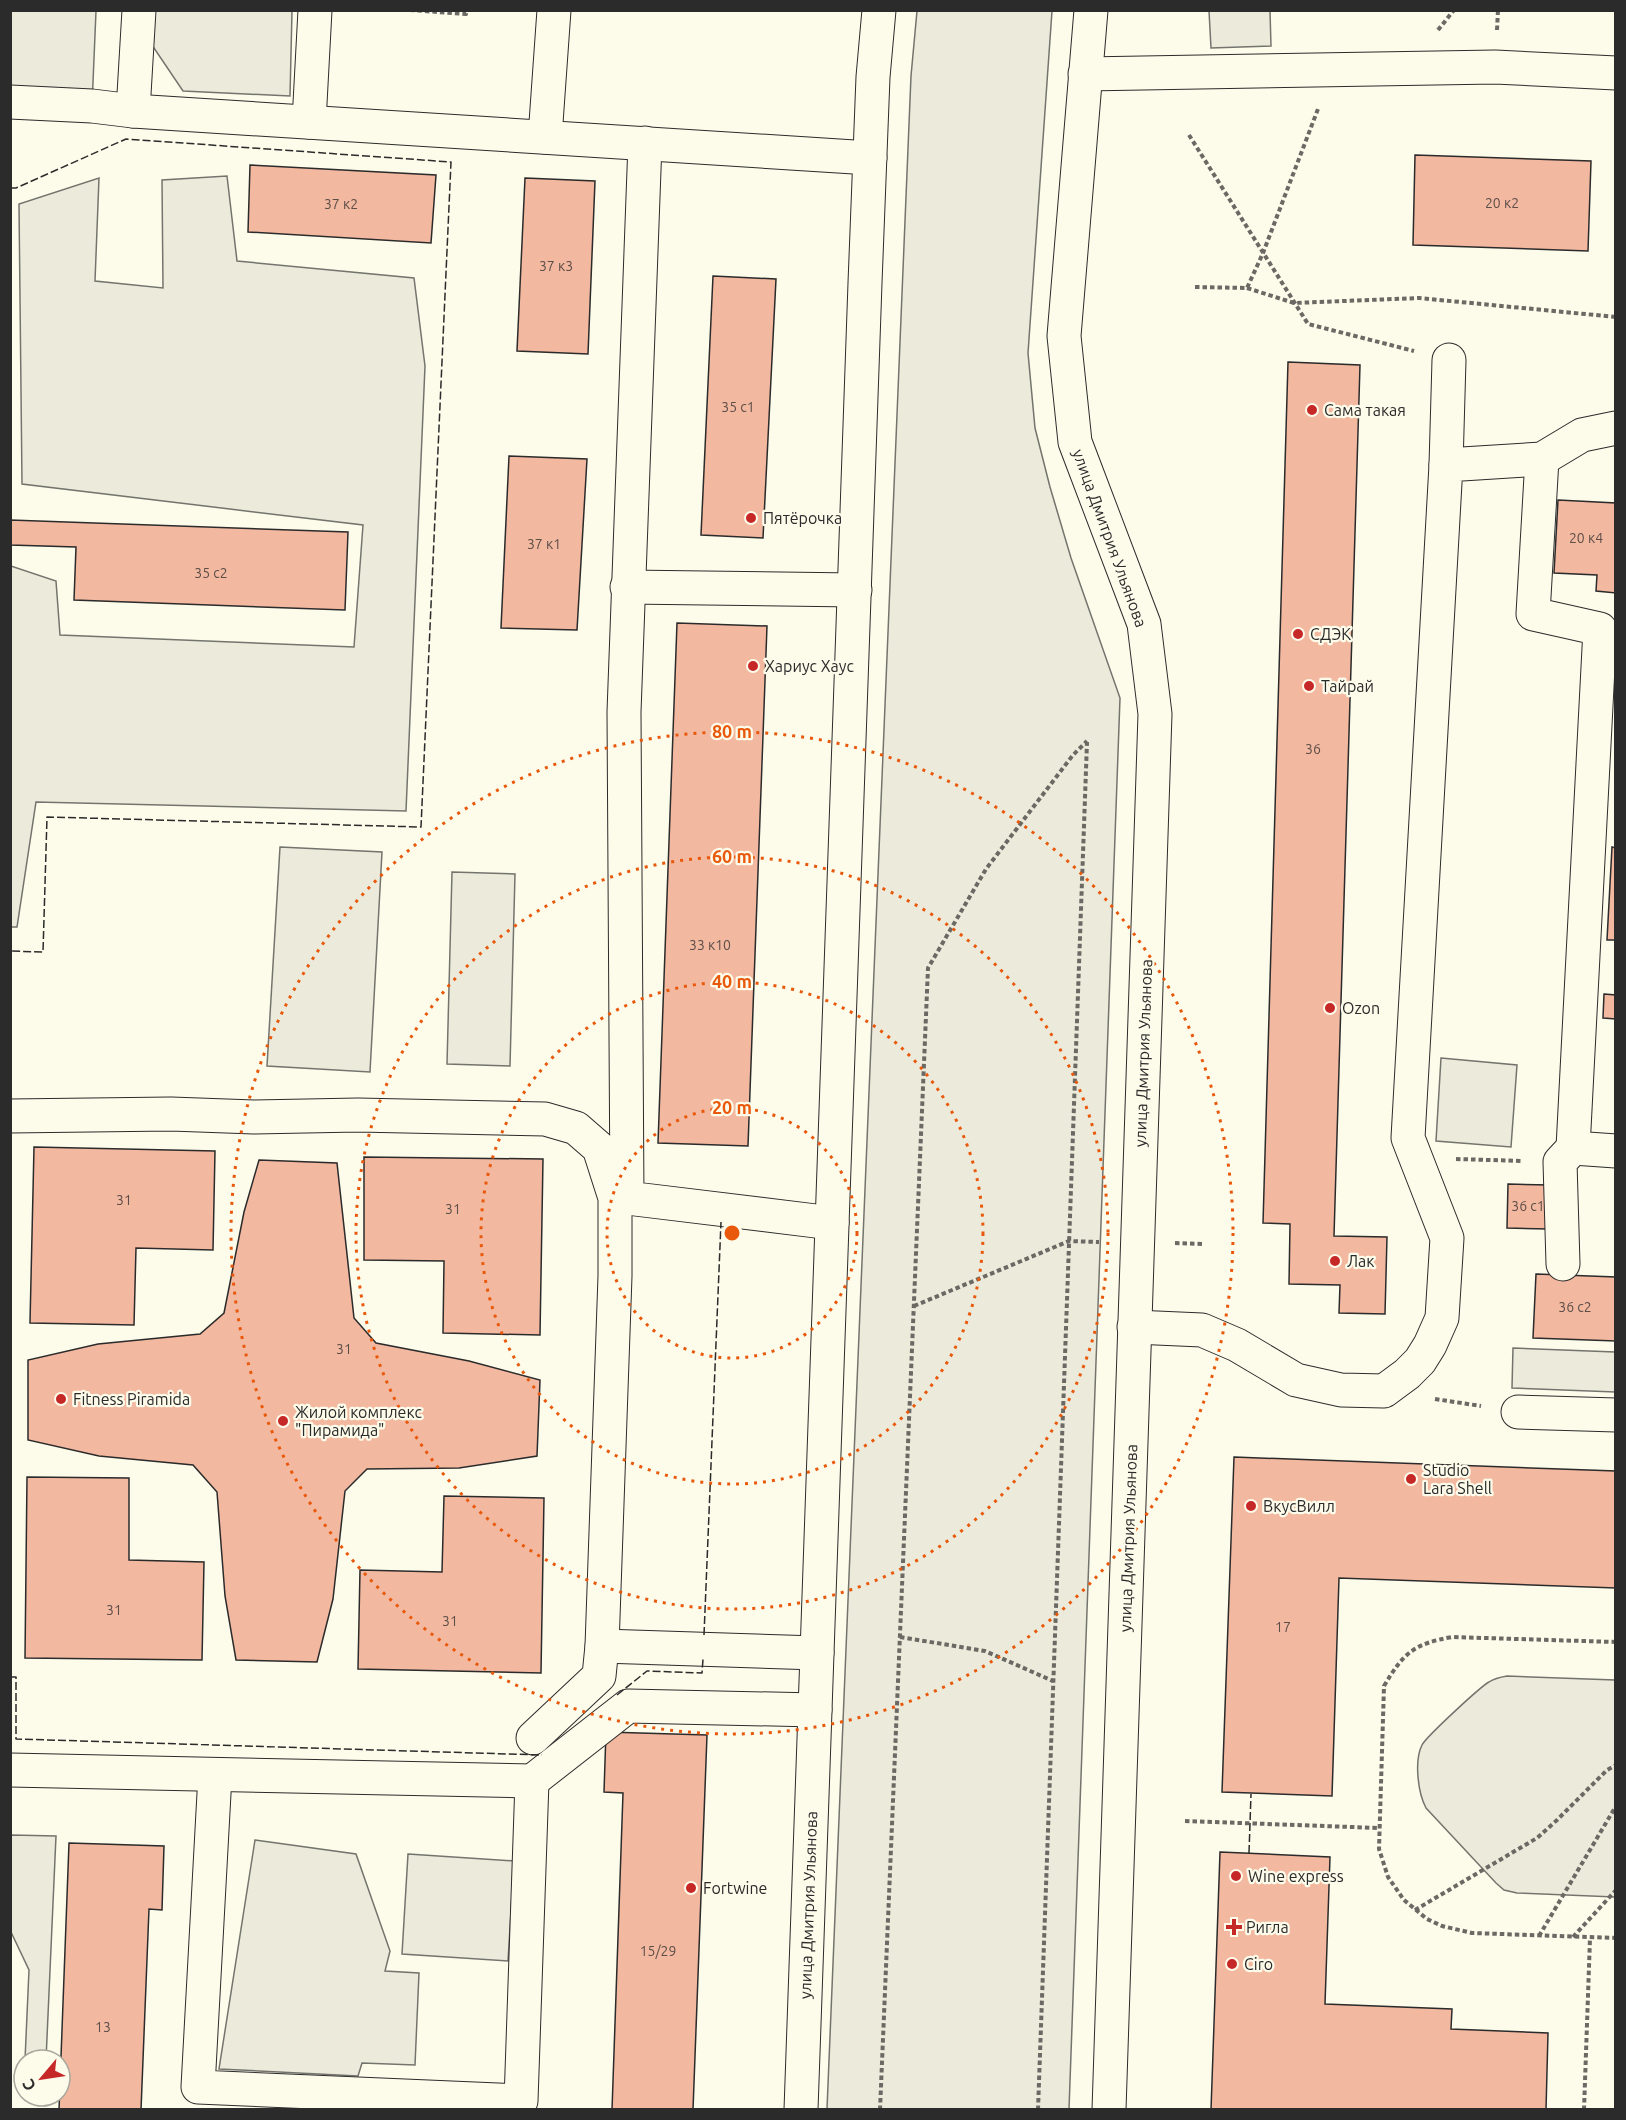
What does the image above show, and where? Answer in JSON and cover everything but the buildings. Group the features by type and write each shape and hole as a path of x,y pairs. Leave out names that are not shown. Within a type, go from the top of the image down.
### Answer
{"main road":[{"path":"133,111 139,10"},
{"path":"309,122 315,10"},
{"path":"545,137 554,10"},
{"name":"улица Дмитрия Ульянова","path":"801,2109 870,158 879,10"},
{"name":"улица Дмитрия Ульянова","path":"1091,10 1064,336 1075,442 1144,624 1155,714 1109,2109"},
{"path":"1085,74 1496,67 1616,73"},
{"path":"10,102 870,158"},
{"path":"645,143 624,712 627,1198 832,1223"},
{"path":"1134,1327 1202,1330 1237,1345 1296,1380 1341,1390 1383,1391 1407,1374 1420,1360 1430,1345 1442,1318 1447,1238 1408,1138 1446,465 1449,360"},
{"path":"1446,465 1542,459 1582,435 1616,428"},
{"path":"1542,459 1533,615 1600,629 1566,1155 1563,1264"},
{"path":"627,587 855,590"},
{"path":"10,1116 358,1115 545,1119 576,1128 599,1148 615,1198 615,1287 599,1676 533,1738"},
{"path":"1566,1155 1616,1151"},
{"path":"1518,1412 1616,1415"},
{"path":"602,1646 817,1653"},
{"path":"10,1770 532,1781 628,1706 815,1710"},
{"path":"215,1775 198,2087 382,2102 521,2101 532,1781"}],"path":[{"path":"410,10 466,14 466,10"},
{"path":"1497,10 1497,28"},
{"path":"1247,288 1263,253 1333,70"},
{"path":"1189,135 1308,324 1449,360"},
{"path":"1195,287 1247,288 1294,303 1419,298 1616,317"},
{"path":"880,2109 928,968 986,869 1073,754 1088,741 1038,2109"},
{"path":"1416,1158 1566,1155"},
{"path":"914,1306 1069,1241"},
{"path":"1383,1391 1518,1412"},
{"path":"900,1637 985,1651 1053,1681"},
{"path":"1616,1642 1452,1637 1429,1641 1412,1650 1397,1664 1384,1686 1379,1828 1379,1849 1388,1877 1404,1900 1415,1910 1442,1926 1472,1933 1616,1938"},
{"path":"1415,1910 1537,1838 1607,1770 1616,1765"},
{"path":"1539,1936 1616,1806"},
{"path":"1185,1821 1379,1828"},
{"path":"1573,1937 1616,1890"},
{"path":"1584,2109 1590,1938"}],"shaded area":[{"path":"11,11 96,11 92,106 11,102"},
{"path":"129,11 292,11 290,96 183,91"},
{"path":"917,11 1052,11 1028,353 1035,428 1071,558 1120,698 1069,2109 827,2109 911,76"},
{"path":"1209,11 1270,11 1271,46 1211,48"},
{"path":"227,176 237,261 414,278 425,366 406,811 36,802 17,927 11,927 11,566 56,581 60,635 354,647 363,525 22,484 19,204 99,178 95,281 163,288 162,180"},
{"path":"280,847 382,852 370,1072 267,1066"},
{"path":"452,872 515,874 510,1066 447,1064"},
{"path":"1441,1058 1517,1065 1511,1147 1436,1141"},
{"path":"1513,1348 1615,1352 1615,1392 1512,1388"},
{"path":"1500,1677 1615,1680 1615,1897 1517,1893 1504,1890 1426,1808 1418,1777 1418,1759 1422,1745 1484,1686"},
{"path":"11,1835 56,1836 47,2048 26,2048 29,1970 11,1932"},
{"path":"255,1840 356,1854 390,1951 385,1971 419,1973 415,2065 362,2063 358,2076 219,2069"},
{"path":"408,1854 514,1861 508,1961 402,1954"}],"fence":[{"path":"10,188 16,188 126,139 451,162 421,827 47,817 43,952 10,951"},
{"path":"704,1635 721,1222"},
{"path":"617,1695 647,1671 702,1673 703,1659"},
{"path":"10,1677 16,1677 16,1739 542,1755"},
{"path":"1249,1853 1251,1794"}],"place":[{"name":"Сама такая","path":"1312,410"},
{"name":"Пятёрочка","path":"751,518"},
{"name":"СДЭК","path":"1298,634"},
{"name":"Хариус Хаус","path":"753,666"},
{"name":"Тайрай","path":"1309,686"},
{"name":"Ozon","path":"1330,1008"},
{"name":"Лак","path":"1335,1261"},
{"name":"Fitness Piramida","path":"61,1399"},
{"name":"Жилой комплекс \"Пирамида\"","path":"283,1421"},
{"name":"Studio Lara Shell","path":"1411,1479"},
{"name":"ВкусВилл","path":"1251,1506"},
{"name":"Wine express","path":"1236,1876"},
{"name":"Fortwine","path":"691,1888"},
{"name":"Ригла","path":"1234,1927"},
{"name":"Ciro","path":"1232,1964"}]}
